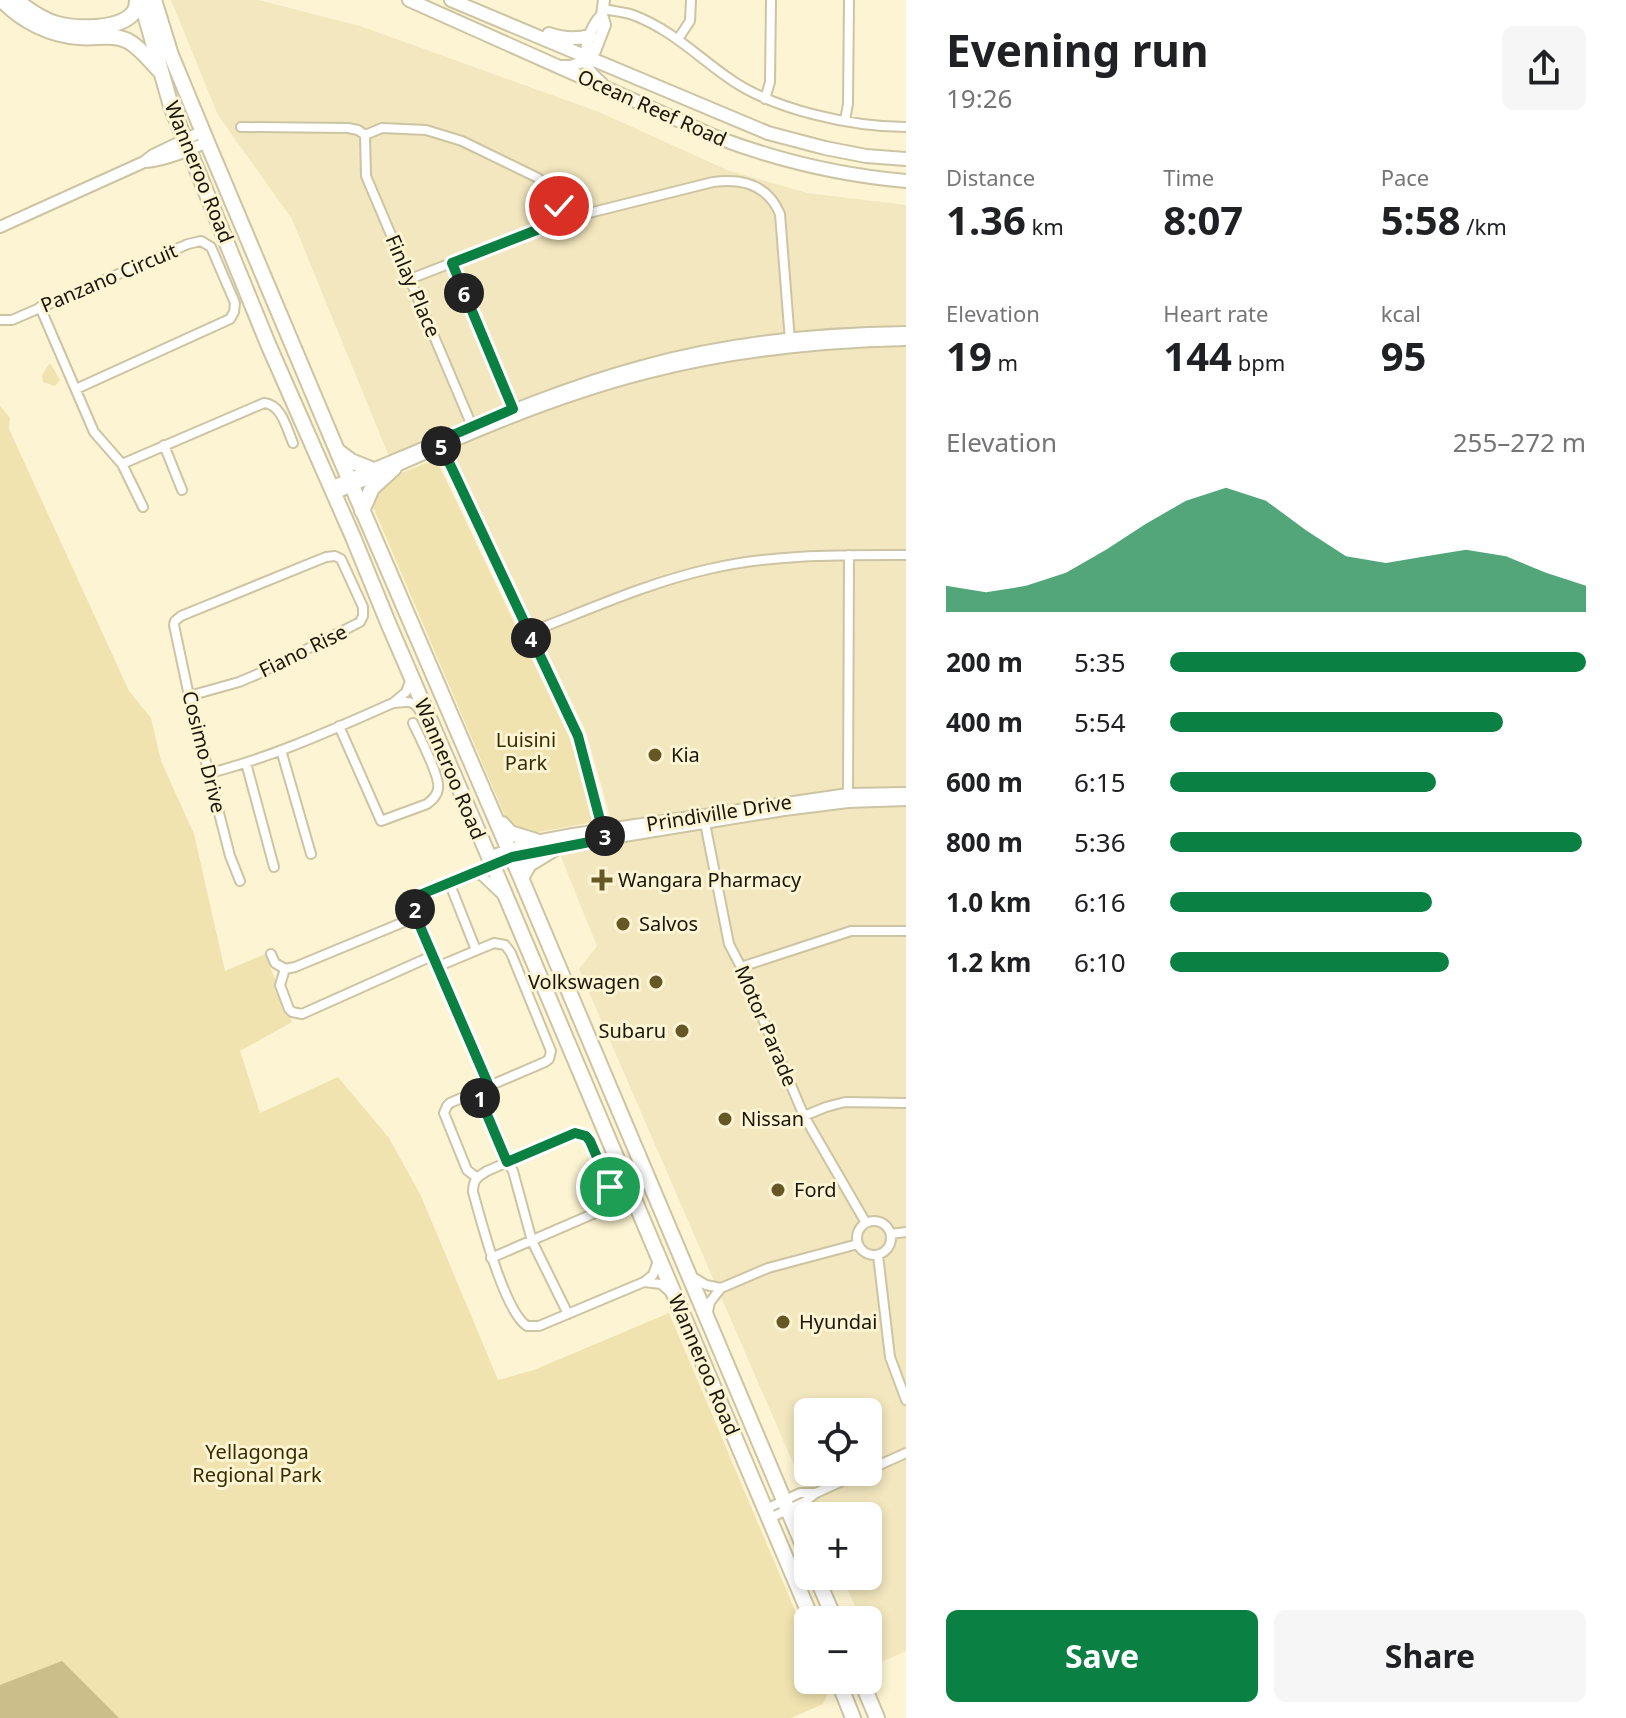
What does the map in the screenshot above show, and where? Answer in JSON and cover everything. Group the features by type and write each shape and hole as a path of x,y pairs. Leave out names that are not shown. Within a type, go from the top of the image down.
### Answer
{"highway":[{"path":"2,0 22,17 49,31 80,37 118,37 129,41 160,72"},
{"path":"16,0 44,19 82,28 120,21 133,14 139,0"},
{"name":"Wanneroo Road","path":"139,0 186,145 268,344 333,490 806,1606"},
{"name":"Wanneroo Road","path":"154,0 171,55 350,483 511,853 794,1524"},
{"path":"336,449 351,461 371,469"},
{"path":"362,511 372,488 394,468"},
{"path":"494,814 510,833 536,841"},
{"path":"521,878 529,864 557,847"},
{"path":"844,1694 853,1718"},
{"path":"867,1694 877,1718"}],"main road":[{"name":"Ocean Reef Road","path":"409,0 758,153 809,167 906,181"},
{"name":"Ocean Reef Road","path":"451,0 765,132 866,156 906,159"},
{"path":"496,19 523,23 560,38 590,36"}],"street":[{"path":"678,39 690,21 691,0"},
{"path":"765,99 770,82 771,0"},
{"path":"845,120 848,104 849,0"},
{"path":"556,66 570,66 588,58 595,51 605,25 603,8"},
{"path":"603,8 632,15 678,39 732,80 765,99 878,127 906,127"},
{"path":"603,8 585,47 589,69 609,89"},
{"path":"241,127 348,128 365,135 382,128 426,130 462,141 538,178 554,192 565,219"},
{"name":"Finlay Place","path":"365,135 366,176 473,430"},
{"path":"0,227 144,162 156,161 205,136"},
{"path":"410,279 565,219 730,180 761,190 774,200 780,214 790,342"},
{"name":"Panzano Circuit","path":"0,320 12,320 188,244 201,241 211,247 235,303 230,319 76,389"},
{"path":"452,263 514,413"},
{"path":"40,307 94,432 129,474 143,507"},
{"path":"350,483 371,469 440,444 578,385 642,366 742,345 906,332"},
{"path":"790,342 906,340"},
{"path":"122,464 267,403 279,411 293,443"},
{"path":"333,490 394,468 440,444"},
{"path":"440,444 578,736 604,834"},
{"path":"164,445 182,490"},
{"path":"848,798 849,555"},
{"path":"528,633 643,588 709,569 801,556 906,555"},
{"name":"Fiano Rise","path":"175,621 330,556 339,557 344,562 363,607 363,616 357,625 326,638 283,663 239,682 189,696"},
{"name":"Cosimo Drive","path":"175,621 189,696 230,856 240,881"},
{"path":"210,773 281,750 393,703 406,692 412,678"},
{"path":"393,703 411,702 424,720 431,724"},
{"path":"339,726 381,821 427,804 438,792 437,779 413,723"},
{"path":"281,750 311,854"},
{"path":"246,763 274,867"},
{"name":"Prindiville Drive","path":"490,861 536,841 848,798 906,793"},
{"name":"Prindiville Drive","path":"848,798 906,800"},
{"name":"Motor Parade","path":"704,819 729,944 804,1116 866,1223"},
{"name":"Prindiville Drive","path":"511,853 557,847 604,834"},
{"path":"489,1086 416,917 416,904 422,894 471,873 490,861"},
{"path":"471,873 481,875 509,904"},
{"path":"449,882 476,950"},
{"path":"271,954 275,963 285,969 295,967 416,917"},
{"path":"741,967 851,931 906,931"},
{"path":"439,966 494,943 508,948 551,1051 545,1062 447,1106 444,1113 467,1170 476,1177"},
{"path":"285,969 280,982 284,997 292,1012 302,1014 434,955"},
{"path":"477,1091 513,1171 532,1241 568,1314"},
{"path":"804,1116 845,1102 906,1103"},
{"path":"476,1177 575,1133 590,1141 610,1187 612,1201 609,1207 491,1258"},
{"path":"476,1177 473,1192 491,1258 516,1316 523,1324 539,1326 644,1282 653,1275 659,1258"},
{"path":"879,1221 891,1234 889,1247 878,1255 866,1253 858,1244 858,1232 866,1223 879,1221"},
{"path":"891,1234 906,1232"},
{"path":"707,1317 710,1302 721,1288 768,1268 858,1244"},
{"path":"878,1255 890,1357 906,1400"},
{"path":"690,1275 706,1285 721,1288"},
{"path":"644,1282 661,1284 674,1296"},
{"path":"882,1464 906,1453"},
{"path":"768,1513 786,1505 801,1493 816,1493 831,1486"}],"shaded area":[{"path":"171,0 258,0 360,26 599,112 727,170 807,193 906,205 906,1651 882,1662 882,1606 855,1606 848,1590 882,1590 882,1502 810,1502 803,1486 882,1486 882,1398 794,1398 794,1465 579,969 597,946 555,842 612,823 586,732 451,449 398,468 388,454 292,219 218,115"},
{"path":"62,1661 119,1718 0,1718 0,1685"}],"green space":[{"path":"50,363 60,380 55,386 43,382 42,375"},
{"name":"Yellagonga Regional Park","path":"0,406 10,418 9,429 129,691 151,718 161,761 194,834 225,971 265,954 292,1022 240,1051 260,1113 338,1077 389,1138 421,1196 498,1380 534,1370 669,1313 794,1608 794,1694 828,1694 823,1704 791,1718 0,1718"},
{"name":"Luisini Park","path":"436,459 570,739 594,822 534,833 516,842 365,488"}],"place":[{"name":"Kia","path":"655,755"},
{"name":"Wangara Pharmacy","path":"602,880"},
{"name":"Salvos","path":"623,924"},
{"name":"Volkswagen","path":"656,982"},
{"name":"Subaru","path":"682,1031"},
{"name":"Nissan","path":"725,1119"},
{"name":"Ford","path":"778,1190"},
{"name":"Hyundai","path":"783,1322"}],"route":[{"path":"559,206 565,219 452,263 513,409 439,441 578,736 605,839 520,855 492,865 422,894 415,910 489,1086 477,1091 507,1162 575,1133 580,1134 590,1141 610,1187"}]}
